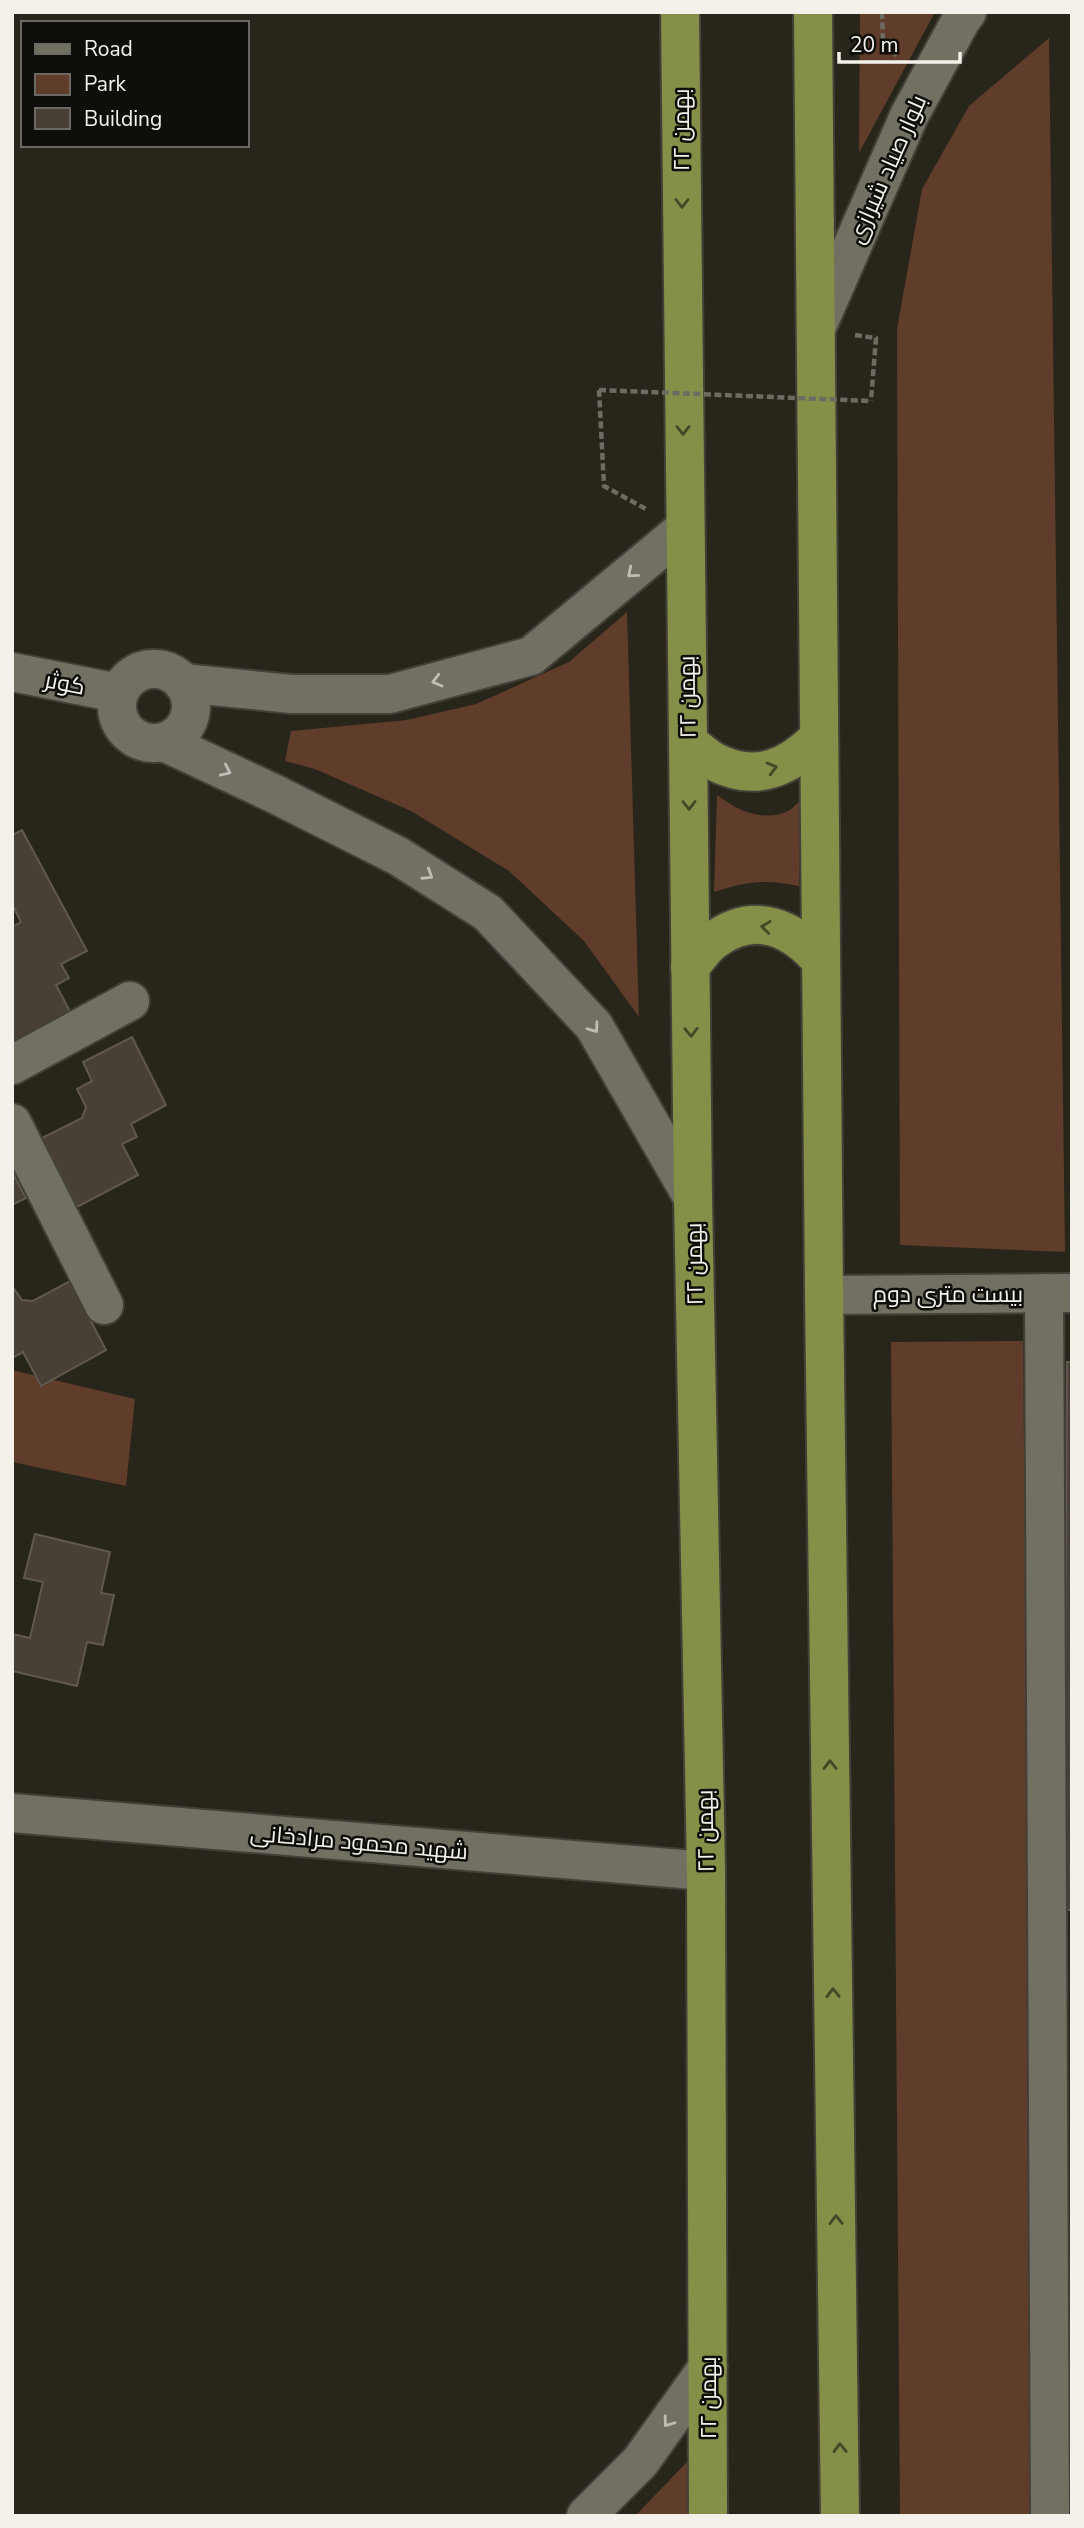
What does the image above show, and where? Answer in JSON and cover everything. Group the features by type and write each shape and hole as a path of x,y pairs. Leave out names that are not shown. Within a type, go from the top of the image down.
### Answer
{"highway":[{"name":"۲۲ بهمن","path":"680,12 693,1198 706,1871 708,2516"},
{"path":"813,12 824,1294 840,2516"},
{"path":"688,742 714,762 736,770 760,772 783,766 803,754 819,737"},
{"path":"690,967 714,939 736,928 760,925 784,930 806,942 821,961"}],"street":[{"name":"بلوار صیاد شیرازی","path":"816,329 909,116 967,12"},
{"path":"183,683 292,694 390,694 531,656 684,529"},
{"path":"156,669 171,673 183,683 191,706 184,728 175,737 164,742 148,743 133,737 122,725 117,709 118,693 127,680 140,671 156,669"},
{"name":"کوثر","path":"12,672 118,693"},
{"path":"164,742 398,856 488,913 594,1026 693,1198"},
{"path":"12,1065 130,1001"},
{"path":"12,1123 103,1305"},
{"path":"1050,2516 1060,1932 1058,1293"},
{"name":"بیست متری دوم","path":"824,1294 1058,1293"},
{"name":"شهید محمود مرادخانی","path":"12,1814 706,1871"},
{"path":"586,2516 640,2462 708,2367"}],"path":[{"path":"604,486 599,390 871,401 876,338"}],"green space":[{"path":"860,12 935,12 859,153"},
{"path":"1049,38 1065,1252 900,1245 897,329 922,189 969,106"},
{"path":"627,612 639,1017 584,941 509,871 411,811 315,769 285,761 291,731 407,720 476,704 569,662"},
{"path":"717,795 740,809 765,816 786,812 801,800 799,886 756,882 714,892"},
{"path":"1023,1341 1035,2516 900,2516 891,1342"},
{"path":"12,1370 135,1399 126,1486 12,1462"},
{"path":"688,2461 688,2516 635,2516"}],"building":[{"path":"22,830 87,951 61,964 69,978 56,985 74,1019 12,1052 12,927 21,922 12,904 12,835"},
{"path":"132,1037 166,1105 131,1124 137,1137 122,1144 138,1175 77,1207 42,1138 82,1118 86,1107 77,1089 92,1081 83,1062"},
{"path":"12,1172 26,1198 12,1205"},
{"path":"70,1281 106,1350 41,1386 23,1352 12,1358 12,1286 22,1300 33,1301"},
{"path":"1067,1362 1072,1362 1072,1910 1065,1910"},
{"path":"35,1534 110,1552 101,1593 114,1595 103,1645 87,1642 77,1686 12,1671 12,1634 30,1638 43,1582 24,1578"}]}
